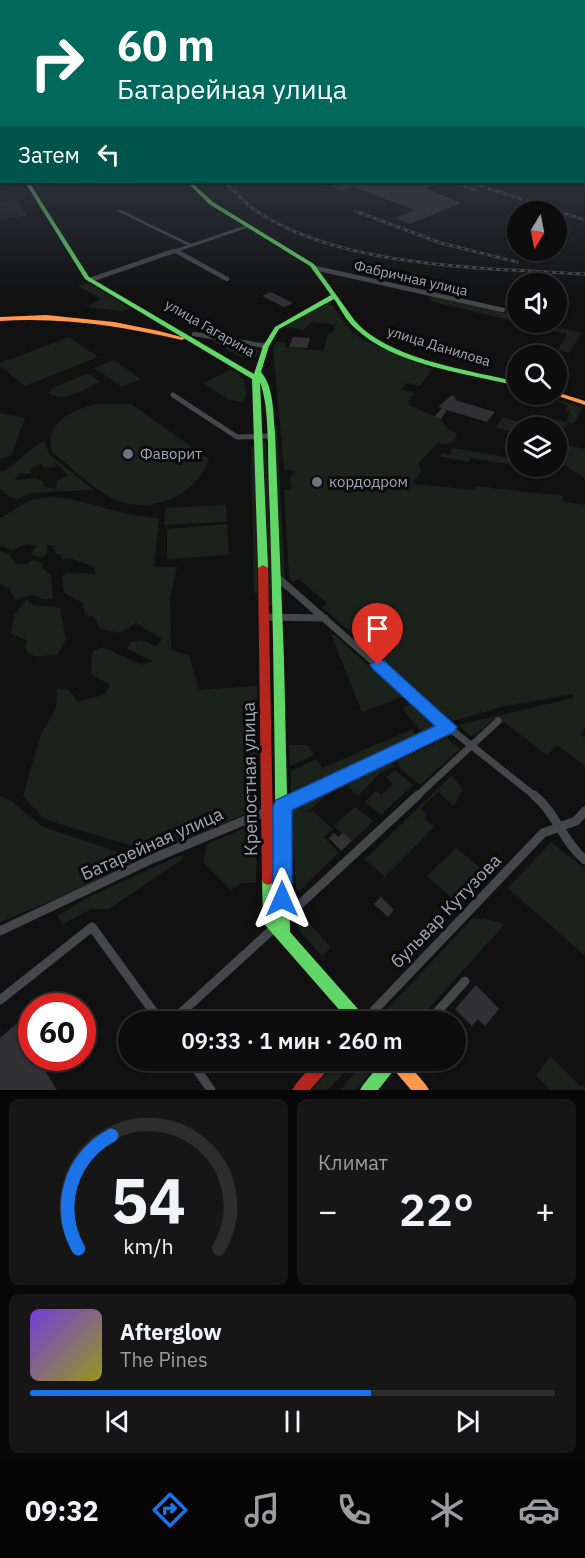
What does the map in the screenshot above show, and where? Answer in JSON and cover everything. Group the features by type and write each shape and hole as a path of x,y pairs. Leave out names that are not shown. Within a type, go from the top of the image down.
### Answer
{"main road":[{"name":"улица Гагарина","path":"36,196 85,275 176,330"},
{"name":"улица Гагарина","path":"42,196 93,279 176,330 197,339 265,382 270,436 278,617"},
{"path":"204,196 211,203 315,268"},
{"name":"улица Данилова","path":"315,268 356,326 379,342 409,354 507,381"},
{"path":"258,376 266,346 284,322 335,296"},
{"path":"0,316 42,310 74,312 176,330"},
{"path":"0,316 60,315 176,330"},
{"path":"143,324 154,317"},
{"name":"улица Гагарина","path":"258,376 264,617"},
{"path":"567,398 585,403"},
{"name":"Крепостная улица","path":"264,617 268,914 279,924"},
{"name":"Крепостная улица","path":"278,617 283,806 279,924 283,935 352,1011"},
{"path":"300,1090 317,1071"},
{"path":"368,1090 384,1071"},
{"path":"404,1071 421,1090"}],"street":[{"path":"120,211 190,245"},
{"path":"93,279 248,226"},
{"path":"175,251 227,279"},
{"name":"Фабричная улица","path":"315,268 503,310"},
{"path":"197,339 266,346"},
{"path":"173,395 237,437 270,436"},
{"path":"277,576 448,727 549,807 555,827 567,846 585,860"},
{"path":"264,617 325,618"},
{"path":"183,1011 498,721"},
{"name":"Батарейная улица","path":"0,931 152,859 283,806 448,727"},
{"name":"бульвар Кутузова","path":"372,1011 481,895 494,891 543,833 576,821 585,812"},
{"path":"0,1000 92,927 153,1011"},
{"path":"438,1011 465,981"},
{"path":"198,1071 211,1090"}],"shaded area":[{"path":"16,199 27,216 0,220 0,201"},
{"path":"88,283 131,309 121,311 85,307 102,299 78,286"},
{"path":"433,296 507,314 507,320 429,301"},
{"path":"324,305 332,305 348,327 363,340 432,369 420,386 407,383 401,389 415,393 408,402 411,406 441,419 446,427 457,434 454,441 446,445 438,443 421,460 419,463 421,473 414,479 413,484 475,490 475,486 563,496 562,501 585,505 585,729 580,734 585,738 585,766 557,745 547,755 505,723 494,719 472,737 458,725 573,698 573,694 505,706 453,721 322,607 327,603 299,579 293,582 289,579 284,490 291,489 290,478 296,471 284,469 273,348 276,342 286,343 285,347 323,351 328,334 334,331 335,325 312,322 303,330 284,327"},
{"path":"567,330 582,333 569,353 567,352 567,345 561,345 567,334 563,333 567,333"},
{"path":"69,337 98,357 25,386 0,366 0,363"},
{"path":"211,340 256,348 259,351 256,357 240,357"},
{"path":"114,360 141,379 122,387 94,368"},
{"path":"230,370 243,378 246,393 244,403 228,399 203,383"},
{"path":"86,374 92,375 99,382 67,396 55,396 49,393 51,389"},
{"path":"567,403 583,407 574,424 568,423 567,425 570,412 565,410"},
{"name":"Фаворит","path":"97,404 131,404 209,459 202,473 181,494 152,504 137,505 108,496 52,452 50,442 56,425 62,419"},
{"path":"0,413 25,418 11,456 0,459"},
{"path":"503,417 507,418 507,430 495,428"},
{"path":"277,426 285,579 281,575 274,427"},
{"path":"45,442 50,455 94,490 32,493 18,499 10,497 0,489 0,472 6,470 38,444","holes":["56,463 68,475 57,481 56,489 45,487 43,481 35,478 15,480 20,473 31,474 31,468 41,464 44,468 55,467"]},
{"path":"261,442 266,442 274,606 268,606"},
{"path":"255,446 258,593 254,593 251,447"},
{"path":"567,446 585,449 585,479 567,467"},
{"path":"453,448 507,457 507,464 470,458 469,462 441,457 442,453 450,455"},
{"path":"51,497 79,501 131,515 159,518 154,567 177,567 170,598 171,650 189,655 199,690 257,686 257,809 155,853 44,819 23,796 41,734 56,708 57,688 69,690 78,702 105,694 110,685 91,674 92,652 103,647 142,665 153,661 127,649 130,642 142,640 156,646 162,639 136,623 120,633 100,629 93,616 85,615 83,603 64,593 62,576 67,573 95,574 93,566 69,558 63,560 61,555 56,554 53,546 47,545 47,554 41,558 31,554 37,546 27,544 13,550 0,546 0,518 31,500"},
{"path":"226,505 227,522 164,525 165,508"},
{"path":"227,524 229,555 167,559 167,529"},
{"path":"0,551 9,554 16,564 27,564 32,560 41,562 43,569 51,575 53,599 42,599 34,595 15,599 9,588 0,584"},
{"path":"27,600 33,605 60,608 66,640 58,654 38,657 28,653 25,648 27,640 11,634 14,614"},
{"path":"334,634 403,697 362,712 331,635"},
{"path":"411,704 438,728 424,735 402,708"},
{"path":"412,729 418,738 291,798 291,771 317,759 322,768"},
{"path":"447,738 460,749 420,785 400,769 397,761"},
{"path":"289,745 308,745 314,755 290,766"},
{"path":"392,762 394,766 380,773 358,796 345,784"},
{"path":"395,770 413,785 381,815 365,802 376,791 381,795 393,784 386,777"},
{"path":"452,775 462,792 454,806 438,792 421,808 426,814 425,819 434,827 385,877 365,859"},
{"path":"330,791 311,809 303,812 313,811 333,829 324,837 339,853 299,891 296,890 292,808"},
{"path":"0,796 10,800 43,827 139,859 68,894 0,922"},
{"path":"355,807 374,821 352,841 333,826"},
{"path":"257,823 256,883 241,883 231,890 203,862 207,844"},
{"path":"551,842 585,869 585,956 508,888"},
{"path":"456,848 485,872 457,903 427,876"},
{"path":"181,855 184,858 109,909 91,909 63,924 57,916 87,898"},
{"path":"304,918 331,947 322,956 298,929 298,923"},
{"path":"483,918 505,924 426,1011 386,1011 472,919"},
{"path":"550,1056 580,1086 582,1084 585,1086 585,1090 550,1090 536,1076"},
{"path":"330,1071 346,1071 328,1090 312,1090"},
{"path":"356,1071 373,1071 356,1090 340,1090"}],"building":[{"path":"377,196 444,196 461,203 410,224 395,218 415,210"},
{"path":"271,292 293,303 284,307 262,296"},
{"path":"293,337 310,338 307,348 289,347"},
{"path":"452,395 456,398 455,400 495,412 487,422 447,410 441,419 434,417 442,408 438,407"},
{"path":"343,832 352,841 341,851 329,838 334,833 338,837"},
{"path":"381,897 394,910 388,917 374,904"},
{"path":"476,985 499,1009 485,1026 478,1019 472,1026 466,1020 466,1011 455,1009"},
{"path":"16,1024 18,1027 18,1071 45,1071 57,1090 0,1090 0,1038"}],"railway":[{"path":"239,196 255,210 289,229 328,244 370,254 414,262 585,274"},
{"path":"511,196 585,220"},
{"path":"355,211 441,243 517,262"}],"traffic: fast":[{"path":"36,196 87,278 256,378"},
{"path":"204,196 211,203 312,265 335,296 277,328 266,346 256,378 263,568"},
{"path":"335,296 356,326 377,342 415,359 507,381"},
{"path":"260,374 268,399 271,432 279,660 283,935"},
{"path":"268,879 270,920 350,1011"},
{"path":"368,1090 384,1071"}],"traffic: slow":[{"path":"0,319 69,318 137,328 182,338"},
{"path":"567,398 585,403"},
{"path":"405,1071 421,1090"}],"traffic: jam":[{"path":"263,568 268,879"},
{"path":"300,1090 317,1071"}],"place":[{"name":"Фаворит","path":"128,454"},
{"name":"кордодром","path":"317,482"}],"route":[{"path":"282,899 283,806 448,727 378,665"}]}
